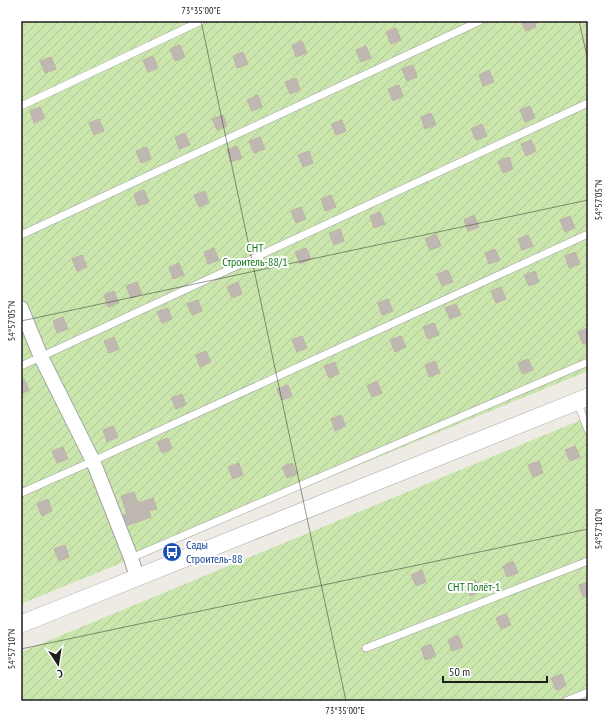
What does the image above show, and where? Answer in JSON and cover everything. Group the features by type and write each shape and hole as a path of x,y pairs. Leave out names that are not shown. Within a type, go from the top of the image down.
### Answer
{"street":[{"path":"21,308 41,357 93,462 137,577"},
{"path":"21,624 582,399"}],"lane":[{"path":"21,106 201,21"},
{"path":"21,235 480,21"},
{"path":"21,366 588,103"},
{"path":"21,493 93,462 588,234"},
{"path":"131,558 588,362"},
{"path":"582,399 588,430"},
{"path":"366,648 588,561"},
{"path":"566,701 588,692"}],"green space":[{"name":"СНТ Строитель-88/1","path":"21,21 588,21 588,371 21,604"},
{"name":"СНТ Полёт-1","path":"588,417 588,701 21,701 21,652"}],"building":[{"path":"521,21 534,21 536,27 526,31"},
{"path":"396,28 401,40 391,44 386,32"},
{"path":"302,41 307,53 296,57 292,45"},
{"path":"180,45 185,57 175,61 170,49"},
{"path":"366,46 371,58 361,62 356,50"},
{"path":"243,52 248,64 237,68 233,56"},
{"path":"153,56 158,68 148,72 143,60"},
{"path":"51,57 56,69 45,73 40,61"},
{"path":"413,65 417,77 407,81 402,69"},
{"path":"489,70 494,82 483,86 479,75"},
{"path":"296,78 300,90 290,94 285,82"},
{"path":"399,85 403,96 393,101 388,89"},
{"path":"258,95 262,107 252,111 247,100"},
{"path":"530,106 535,118 525,122 520,110"},
{"path":"40,107 45,118 34,123 30,111"},
{"path":"431,113 436,125 425,129 421,117"},
{"path":"223,115 227,126 217,130 212,119"},
{"path":"99,119 104,131 94,135 89,123"},
{"path":"342,120 346,131 336,135 331,124"},
{"path":"482,124 487,136 476,140 471,129"},
{"path":"185,133 190,145 179,149 175,137"},
{"path":"260,137 265,149 254,153 249,141"},
{"path":"531,140 536,151 526,156 521,144"},
{"path":"237,146 242,158 231,162 227,150"},
{"path":"147,147 151,159 141,163 136,151"},
{"path":"309,151 313,163 303,167 298,155"},
{"path":"509,157 513,169 503,173 498,161"},
{"path":"144,190 149,202 138,206 134,194"},
{"path":"205,191 209,203 199,207 194,195"},
{"path":"331,195 336,207 325,211 321,199"},
{"path":"301,207 306,219 296,223 291,211"},
{"path":"380,212 385,224 374,228 370,216"},
{"path":"474,215 479,227 468,231 464,220"},
{"path":"570,216 575,228 565,232 560,220"},
{"path":"340,229 344,241 334,245 329,233"},
{"path":"436,234 441,246 430,250 425,239"},
{"path":"528,235 533,246 522,250 518,239"},
{"path":"214,248 219,260 208,264 204,252"},
{"path":"306,248 311,259 300,264 295,252"},
{"path":"495,249 500,260 489,264 485,253"},
{"path":"575,252 580,264 569,268 565,256"},
{"path":"82,255 87,267 77,271 72,259"},
{"path":"179,263 184,275 173,279 169,267"},
{"path":"448,270 453,282 442,286 437,274"},
{"path":"535,271 539,282 529,286 524,275"},
{"path":"137,282 142,294 131,298 126,286"},
{"path":"238,282 242,294 232,298 227,287"},
{"path":"501,287 506,299 496,303 491,291"},
{"path":"114,291 119,303 108,307 104,295"},
{"path":"388,299 393,311 382,315 378,303"},
{"path":"198,300 202,311 192,315 187,304"},
{"path":"456,304 461,315 450,319 445,308"},
{"path":"168,308 172,319 162,323 157,312"},
{"path":"63,317 68,329 57,333 53,321"},
{"path":"434,323 439,335 428,339 423,327"},
{"path":"588,328 588,342 583,344 578,332"},
{"path":"302,336 307,348 297,352 292,340"},
{"path":"401,336 406,347 395,352 390,340"},
{"path":"114,337 119,349 109,353 104,341"},
{"path":"206,351 211,362 200,367 196,355"},
{"path":"528,359 533,370 522,374 518,363"},
{"path":"435,361 440,373 429,377 425,365"},
{"path":"335,362 339,374 329,378 324,366"},
{"path":"24,379 29,390 21,394 21,380"},
{"path":"377,381 382,393 372,397 367,386"},
{"path":"288,385 292,396 282,400 277,389"},
{"path":"182,394 186,405 176,409 171,398"},
{"path":"341,415 346,426 335,431 331,419"},
{"path":"113,426 118,437 107,442 103,430"},
{"path":"168,438 172,449 162,453 157,442"},
{"path":"575,446 580,457 570,461 565,450"},
{"path":"63,447 68,459 57,463 52,451"},
{"path":"539,461 543,473 533,477 528,465"},
{"path":"239,463 243,475 233,479 228,467"},
{"path":"292,463 297,474 287,478 282,467"},
{"path":"134,492 138,503 153,498 157,509 149,511 151,517 126,526 123,515 127,514 121,496"},
{"path":"48,499 52,511 42,516 37,504"},
{"path":"65,545 69,557 59,561 54,549"},
{"path":"513,561 518,573 507,577 503,566"},
{"path":"422,570 426,582 416,586 411,575"},
{"path":"475,580 480,592 470,596 465,584"},
{"path":"588,582 588,595 583,597 579,585"},
{"path":"506,614 511,625 501,629 496,618"},
{"path":"458,635 463,647 452,651 448,640"},
{"path":"431,644 436,656 425,660 421,648"},
{"path":"562,674 566,686 556,690 551,678"}],"place":[{"name":"Сады Строитель-88","path":"172,552"}]}
